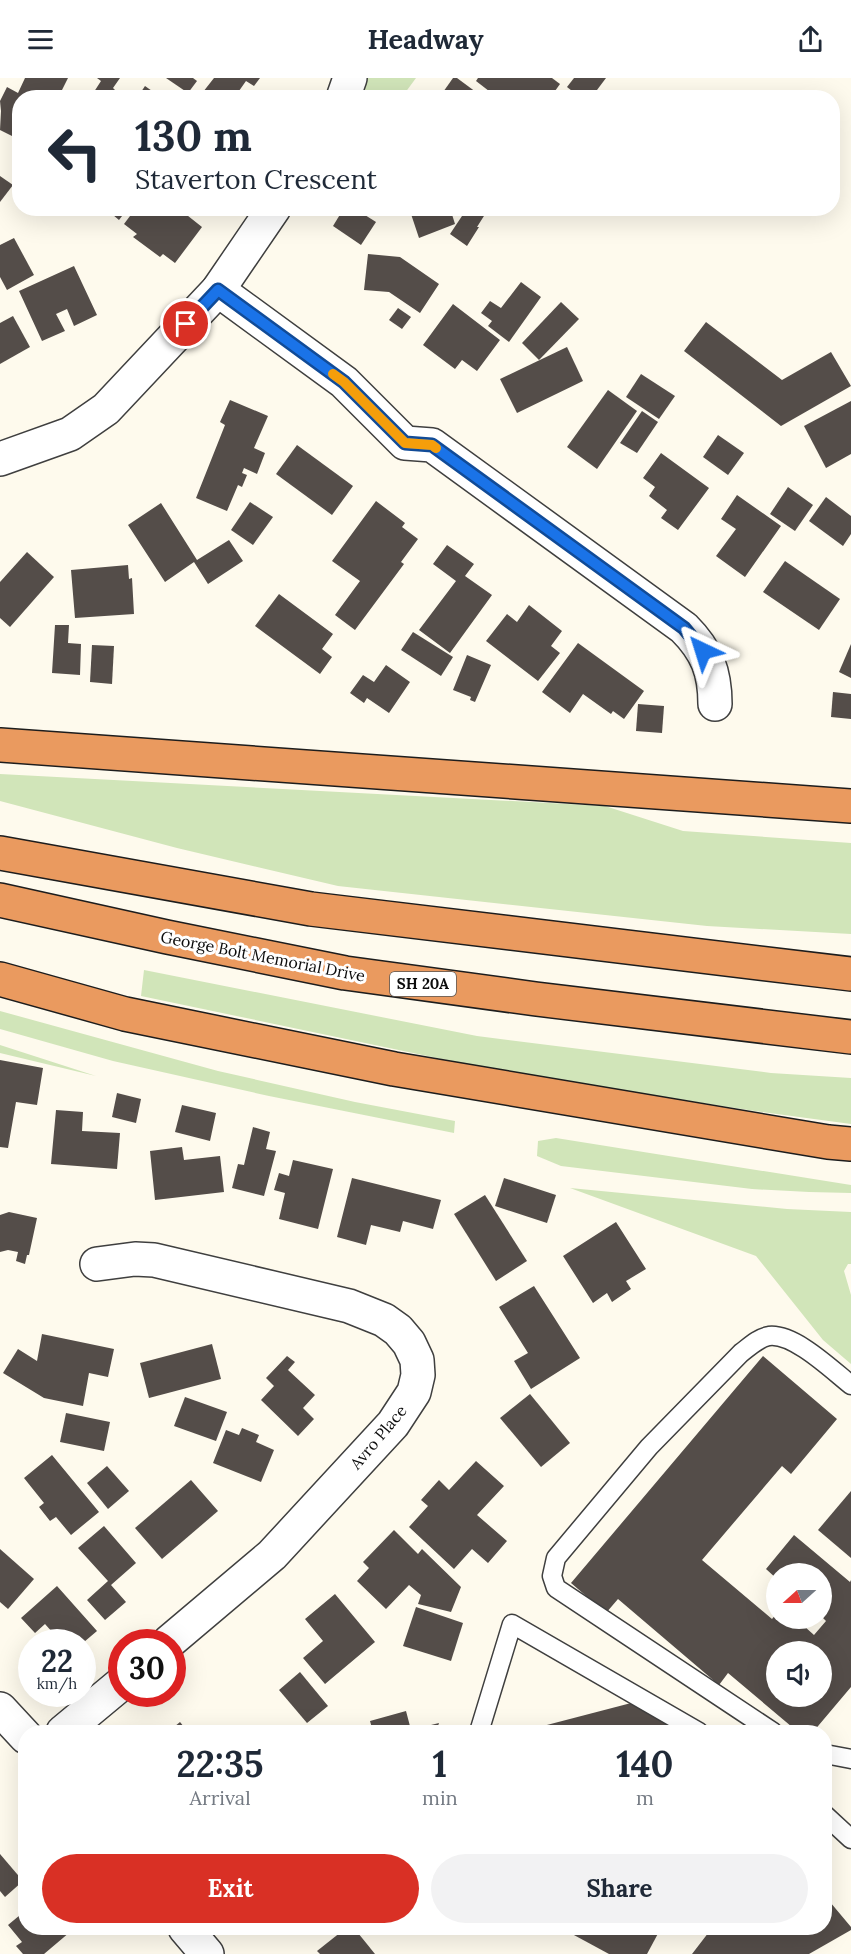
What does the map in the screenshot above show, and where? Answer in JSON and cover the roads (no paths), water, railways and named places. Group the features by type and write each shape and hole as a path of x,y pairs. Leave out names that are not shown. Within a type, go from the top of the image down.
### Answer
{"highway":[{"path":"0,745 851,806"},
{"path":"0,854 311,909 851,974"},
{"name":"George Bolt Memorial Drive","path":"0,900 345,973 851,1037"},
{"path":"0,979 125,1014 394,1069 851,1144"}],"street":[{"path":"0,459 70,434 105,409 218,290 269,216"},
{"path":"218,290 344,382 405,443 432,445 684,628 703,651 710,666 715,686 715,704"},
{"name":"Avro Place","path":"98,1264 135,1259 154,1260 349,1306 384,1320 398,1330 409,1343 417,1360 418,1375 414,1392 383,1436 272,1555 185,1629"},
{"path":"71,1725 108,1695"},
{"path":"0,1709 18,1728"},
{"path":"191,1935 207,1954"}],"lane":[{"path":"762,1725 556,1588 552,1576 556,1558 649,1447 741,1353 756,1341 770,1336 798,1342 851,1385"},
{"path":"481,1725 512,1624 687,1725"},
{"path":"832,1755 851,1759"},
{"path":"832,1821 851,1839"}]}
